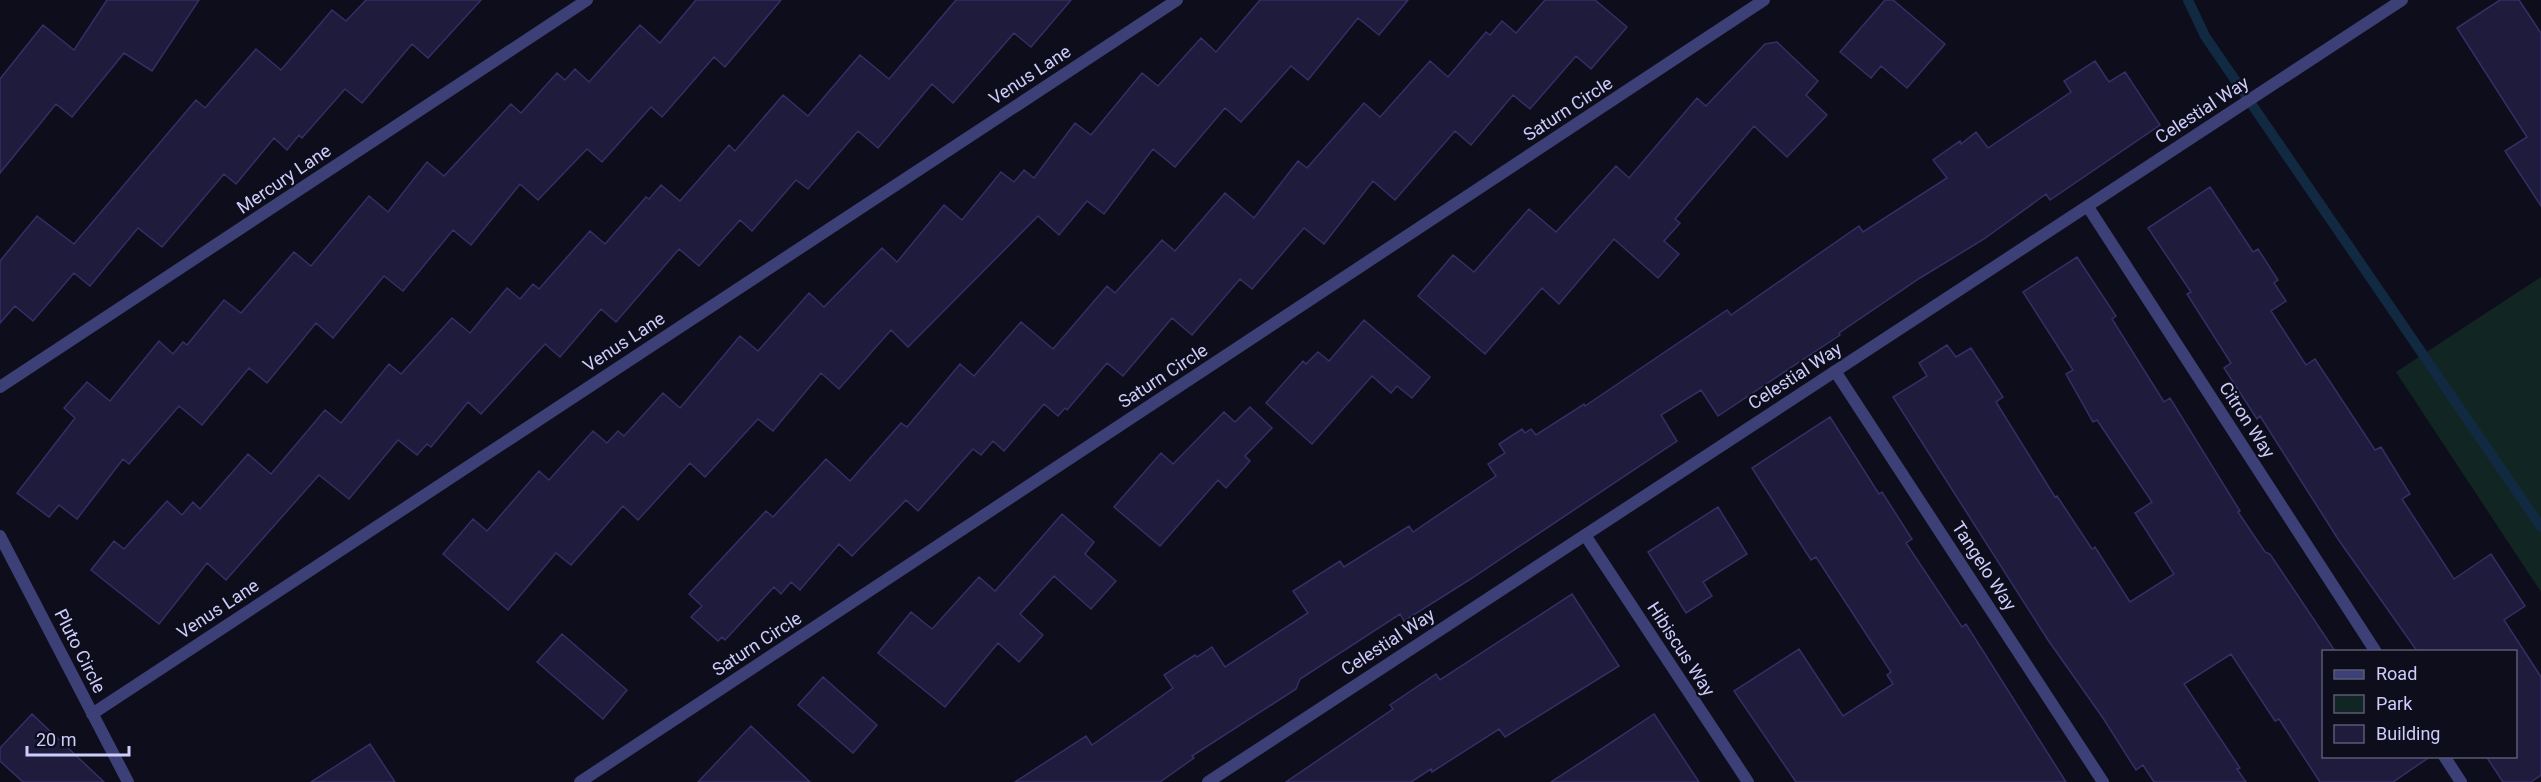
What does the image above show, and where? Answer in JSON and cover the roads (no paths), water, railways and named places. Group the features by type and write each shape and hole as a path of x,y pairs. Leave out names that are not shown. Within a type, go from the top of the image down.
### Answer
{"street":[{"name":"Mercury Lane","path":"0,387 587,0"},
{"name":"Venus Lane","path":"92,714 1177,0"},
{"name":"Saturn Circle","path":"580,782 1764,0"},
{"name":"Celestial Way","path":"1208,782 2402,0"},
{"name":"Citron Way","path":"2088,207 2375,650"},
{"name":"Tangelo Way","path":"1836,370 2103,782"},
{"name":"Hibiscus Way","path":"1585,535 1748,782"},
{"name":"Pluto Circle","path":"0,536 128,782"},
{"path":"2445,758 2461,782"}],"waterway":[{"path":"2188,0 2205,36 2541,527"}]}
